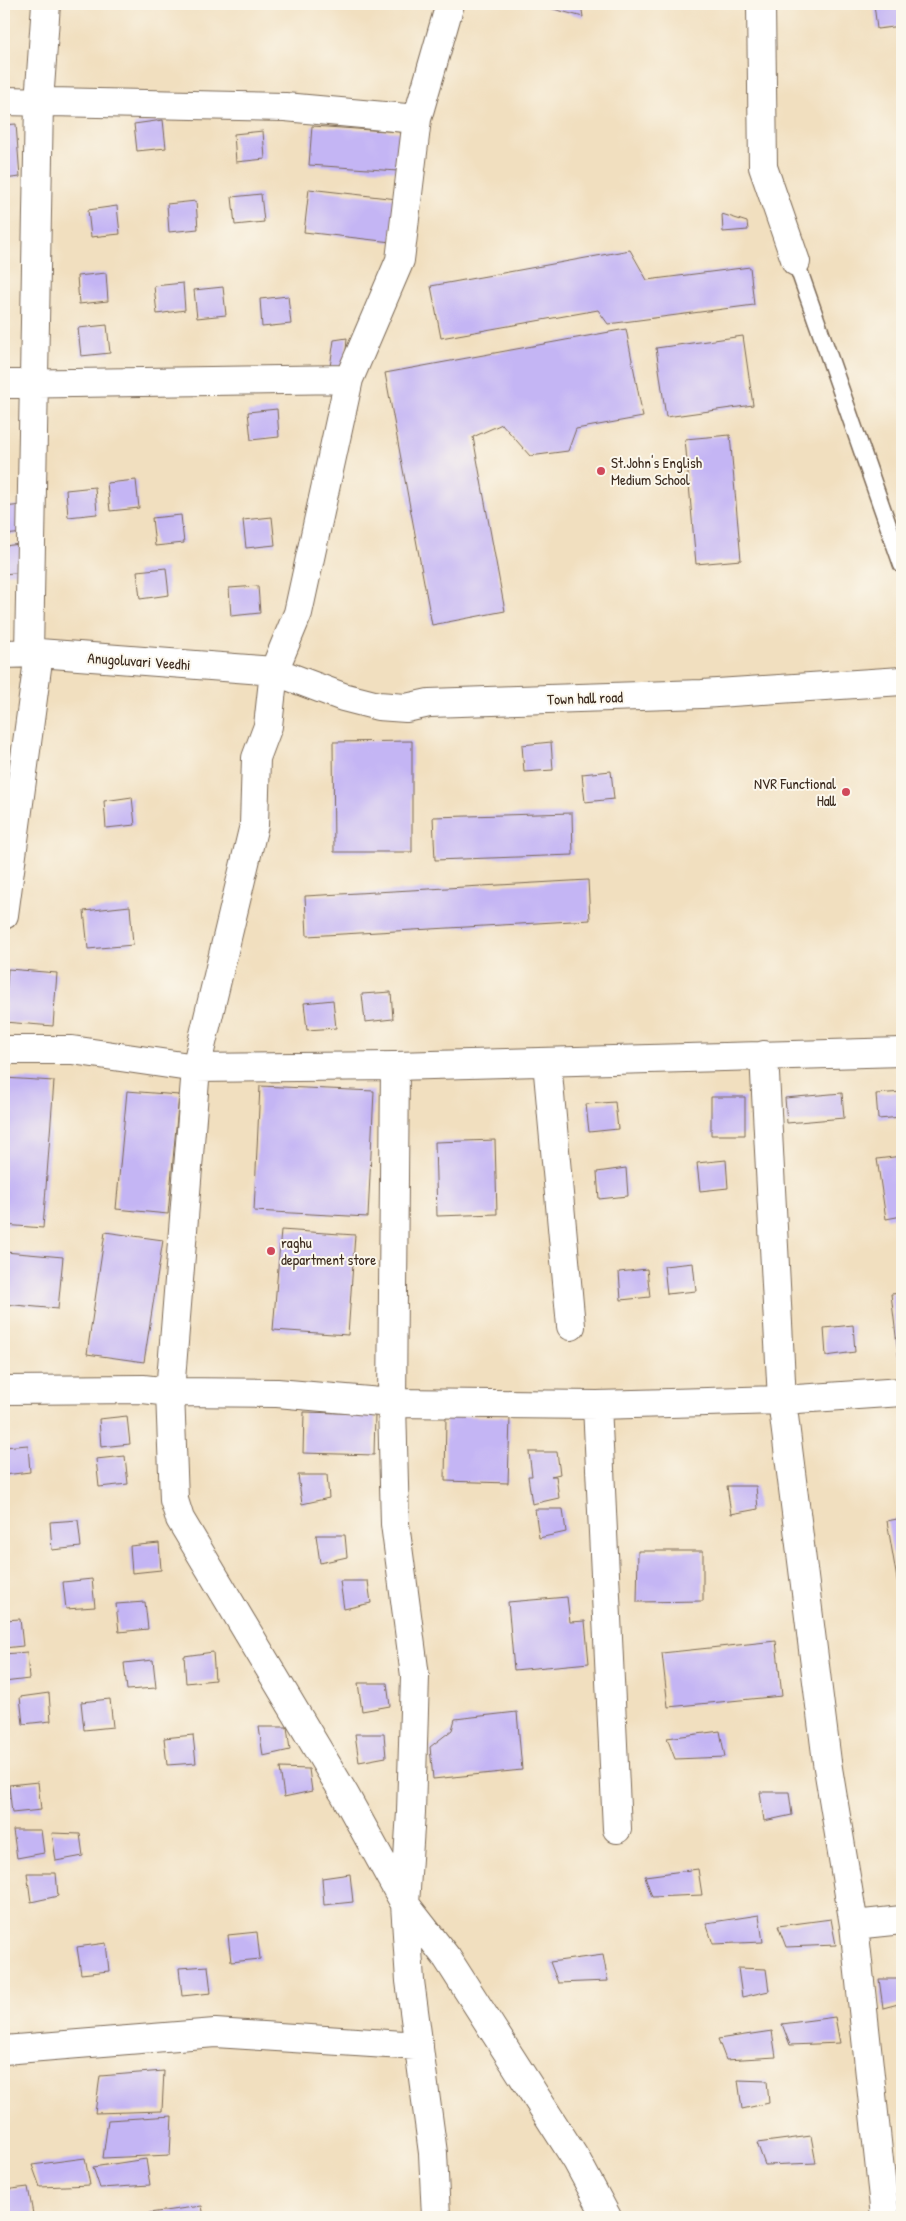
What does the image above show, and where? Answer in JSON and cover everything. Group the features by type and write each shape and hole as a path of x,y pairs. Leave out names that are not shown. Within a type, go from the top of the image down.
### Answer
{"street":[{"path":"4,916 24,653 34,383 39,102 46,4"},
{"path":"450,4 417,119 400,260 349,379 298,613 274,671 268,726 256,758 254,825 196,1068 170,1392 174,1500 180,1519 345,1795 405,1904 447,1958 577,2161 607,2217"},
{"path":"762,4 762,167 796,262"},
{"path":"4,101 285,107 417,119"},
{"path":"4,384 349,379"},
{"name":"Anugoluvari Veedhi","path":"24,653 274,671"},
{"name":"Town hall road","path":"274,671 342,697 378,706 406,708 430,703 702,694 902,681"},
{"path":"4,1050 72,1050 196,1068 395,1066 902,1052"},
{"path":"764,1055 782,1400 827,1762 854,1925 885,2217"},
{"path":"547,1062 570,1326"},
{"path":"395,1066 392,1404 396,1524 415,1676 411,1812 405,1904 410,1981 433,2154 436,2217"},
{"path":"4,1390 144,1389 170,1392 276,1394 392,1404 597,1405 782,1400 902,1392"},
{"path":"597,1405 617,1828"},
{"path":"854,1925 902,1920"},
{"path":"4,2050 215,2033 419,2046"}],"lane":[{"path":"796,262 902,565"}],"building":[{"path":"535,4 581,4 583,17"},
{"path":"874,4 902,4 902,26 877,29"},
{"path":"163,120 166,148 137,151 134,124"},
{"path":"16,124 20,177 4,179 4,125"},
{"path":"312,126 401,132 398,171 309,165"},
{"path":"263,131 265,159 236,162 234,134"},
{"path":"309,189 397,199 391,242 304,232"},
{"path":"261,194 264,222 235,225 232,197"},
{"path":"196,201 198,229 169,232 167,204"},
{"path":"117,206 120,234 91,237 88,210"},
{"path":"722,214 747,222 748,230 723,232"},
{"path":"630,250 647,280 750,267 754,305 608,324 598,310 441,338 431,286"},
{"path":"106,273 108,301 79,304 77,276"},
{"path":"183,283 185,310 157,314 154,286"},
{"path":"223,287 226,315 197,318 194,290"},
{"path":"288,296 291,324 262,327 260,299"},
{"path":"107,325 110,353 81,356 78,328"},
{"path":"626,329 643,417 576,429 568,451 530,456 502,424 473,437 505,611 432,625 385,373"},
{"path":"743,336 753,405 666,417 656,348"},
{"path":"347,338 345,365 330,367 334,340"},
{"path":"277,409 279,437 251,440 248,412"},
{"path":"730,435 741,560 696,564 685,439"},
{"path":"136,480 139,508 110,511 107,483"},
{"path":"95,487 97,514 68,517 66,490"},
{"path":"22,505 24,533 4,535 4,507"},
{"path":"181,515 184,543 155,546 152,518"},
{"path":"272,517 275,545 246,548 243,520"},
{"path":"20,544 23,572 4,574 4,546"},
{"path":"166,568 169,595 140,599 137,571"},
{"path":"258,586 260,613 231,616 229,588"},
{"path":"412,741 412,852 334,852 333,742"},
{"path":"551,742 553,770 524,772 522,745"},
{"path":"611,771 614,799 585,802 582,774"},
{"path":"132,797 135,825 106,828 104,801"},
{"path":"572,813 573,855 435,860 433,817"},
{"path":"588,880 590,920 307,936 305,896"},
{"path":"130,906 133,945 88,949 84,911"},
{"path":"8,969 57,973 53,1026 4,1022"},
{"path":"391,992 393,1019 365,1022 362,994"},
{"path":"333,1000 336,1028 307,1030 304,1003"},
{"path":"4,1078 54,1081 43,1228 4,1225"},
{"path":"260,1086 374,1091 368,1217 254,1211"},
{"path":"127,1091 179,1095 168,1214 116,1209"},
{"path":"902,1092 902,1117 878,1119 876,1094"},
{"path":"842,1093 844,1118 787,1123 785,1098"},
{"path":"711,1097 745,1097 745,1135 711,1135"},
{"path":"615,1102 618,1129 589,1132 586,1104"},
{"path":"495,1140 497,1214 437,1216 435,1142"},
{"path":"902,1156 902,1216 886,1219 877,1159"},
{"path":"726,1160 728,1188 700,1191 697,1163"},
{"path":"626,1168 628,1196 599,1199 597,1172"},
{"path":"281,1230 355,1235 348,1335 273,1330"},
{"path":"105,1232 163,1240 144,1362 87,1354"},
{"path":"5,1252 63,1257 58,1309 4,1304"},
{"path":"693,1263 696,1291 667,1294 664,1266"},
{"path":"647,1269 650,1297 621,1300 619,1272"},
{"path":"902,1293 902,1361 899,1361 891,1294"},
{"path":"853,1325 855,1352 826,1356 824,1328"},
{"path":"304,1412 375,1414 374,1455 303,1453"},
{"path":"127,1416 130,1444 101,1447 99,1419"},
{"path":"446,1416 510,1417 508,1483 445,1481"},
{"path":"28,1445 30,1472 4,1475 4,1447"},
{"path":"529,1452 557,1452 560,1474 551,1476 556,1476 559,1498 532,1504 528,1476 532,1476"},
{"path":"125,1456 128,1484 99,1487 96,1459"},
{"path":"298,1475 327,1475 329,1498 302,1504"},
{"path":"727,1486 756,1486 758,1509 731,1514"},
{"path":"535,1509 563,1509 566,1532 539,1538"},
{"path":"902,1518 902,1584 898,1585 887,1521"},
{"path":"78,1520 81,1547 52,1550 50,1522"},
{"path":"316,1535 345,1535 347,1557 320,1563"},
{"path":"159,1543 161,1570 132,1573 130,1546"},
{"path":"638,1551 703,1551 703,1601 637,1602"},
{"path":"92,1579 95,1607 66,1609 63,1582"},
{"path":"340,1581 368,1581 371,1603 344,1609"},
{"path":"567,1597 570,1622 585,1621 589,1663 514,1670 508,1602"},
{"path":"145,1602 148,1629 119,1632 116,1604"},
{"path":"20,1619 23,1646 4,1648 4,1620"},
{"path":"776,1641 782,1696 668,1707 662,1653"},
{"path":"27,1652 29,1679 4,1682 4,1654"},
{"path":"213,1652 215,1680 186,1683 184,1656"},
{"path":"153,1660 156,1688 127,1690 124,1663"},
{"path":"358,1683 387,1683 390,1706 362,1711"},
{"path":"49,1693 51,1721 23,1724 20,1697"},
{"path":"110,1699 113,1727 84,1730 81,1702"},
{"path":"517,1712 522,1770 433,1779 430,1747 452,1730 455,1719"},
{"path":"259,1727 287,1727 290,1750 263,1756"},
{"path":"720,1731 725,1757 675,1759 667,1738"},
{"path":"355,1734 384,1734 386,1757 359,1762"},
{"path":"193,1735 196,1763 167,1765 164,1738"},
{"path":"280,1768 309,1769 312,1791 284,1797"},
{"path":"38,1782 41,1810 12,1813 9,1785"},
{"path":"760,1792 789,1792 792,1815 764,1821"},
{"path":"13,1830 41,1830 44,1853 17,1858"},
{"path":"52,1833 80,1834 83,1856 56,1861"},
{"path":"698,1869 702,1895 652,1897 645,1876"},
{"path":"27,1873 56,1873 58,1896 31,1902"},
{"path":"350,1874 353,1902 324,1905 322,1878"},
{"path":"759,1915 763,1942 713,1944 706,1923"},
{"path":"831,1919 836,1945 786,1947 778,1926"},
{"path":"257,1932 260,1959 231,1962 228,1935"},
{"path":"106,1943 109,1971 81,1974 77,1947"},
{"path":"603,1955 608,1981 558,1983 550,1962"},
{"path":"208,1966 211,1993 182,1996 179,1968"},
{"path":"738,1968 766,1969 769,1991 742,1997"},
{"path":"879,1979 902,1979 902,2003 883,2008"},
{"path":"835,2017 840,2043 790,2045 782,2024"},
{"path":"772,2031 776,2057 726,2060 718,2039"},
{"path":"164,2071 162,2111 95,2113 100,2076"},
{"path":"738,2080 767,2081 769,2103 742,2109"},
{"path":"172,2116 170,2155 103,2158 108,2120"},
{"path":"811,2136 816,2163 765,2165 757,2143"},
{"path":"85,2158 90,2185 40,2187 32,2165"},
{"path":"146,2159 150,2185 100,2188 93,2167"},
{"path":"28,2187 33,2214 4,2215 4,2190"},
{"path":"202,2206 204,2217 150,2217 149,2213"}],"place":[{"name":"St.John's English Medium School","path":"601,471"},
{"name":"NVR Functional Hall","path":"846,792"},
{"name":"raghu department store","path":"271,1251"}]}
